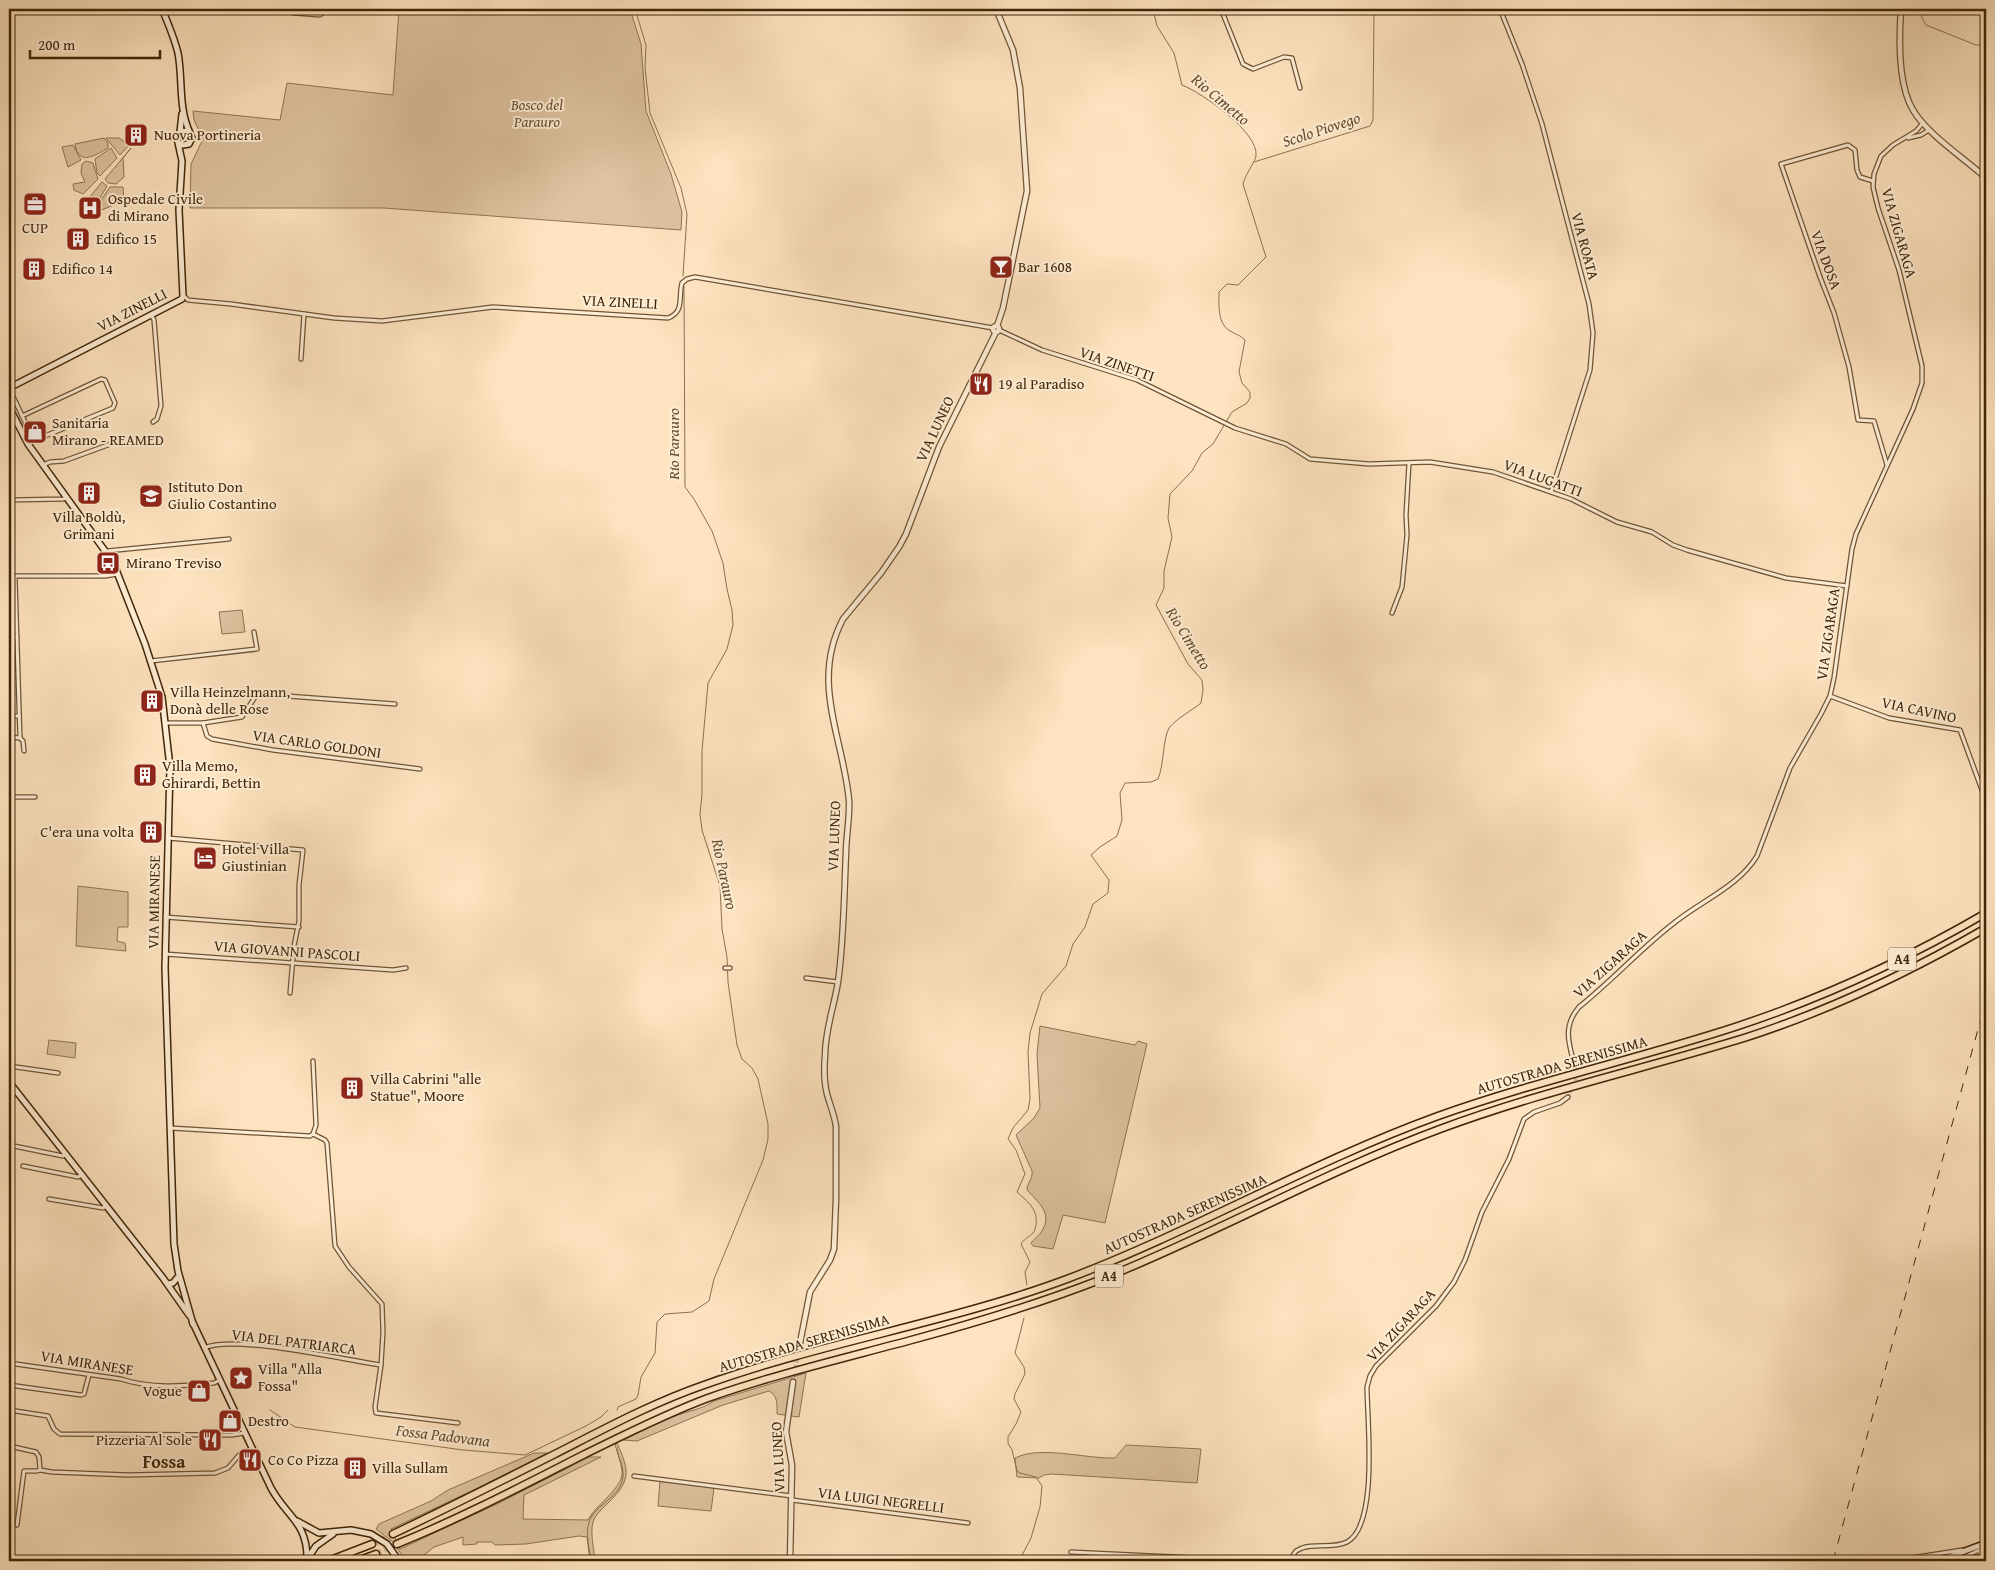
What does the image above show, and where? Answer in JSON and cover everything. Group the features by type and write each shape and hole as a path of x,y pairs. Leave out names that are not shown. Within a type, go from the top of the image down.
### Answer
{"highway":[{"name":"AUTOSTRADA SERENISSIMA","path":"393,1534 620,1422 704,1385 764,1365 974,1310 1031,1292 1144,1247 1352,1151 1439,1116 1533,1085 1733,1028 1815,997 1904,958 1986,913"},
{"name":"AUTOSTRADA SERENISSIMA","path":"397,1544 478,1508 645,1424 707,1398 768,1378 956,1328 1053,1297 1154,1257 1318,1180 1442,1128 1548,1094 1746,1037 1821,1009 1905,971 1986,928"},
{"path":"328,1561 372,1544"},
{"path":"356,1561 376,1554"}],"main road":[{"path":"162,9 172,30 178,53 185,121 192,140 182,161"},
{"path":"182,101 180,132 177,136 182,161 179,210 183,296"},
{"path":"180,132 186,131 190,134"},
{"path":"179,143 183,145 189,144"},
{"name":"VIA ZINELLI","path":"9,388 151,313 182,299 183,296"},
{"name":"VIA MIRANESE","path":"9,407 28,444 42,465 107,552 118,574 161,692 170,767 165,954 177,1278 176,1296"},
{"name":"VIA MIRANESE","path":"10,1085 67,1154 176,1296 193,1324 276,1498 294,1520"},
{"name":"VIA MIRANESE","path":"175,1260 193,1324"},
{"path":"168,1284 174,1283 177,1278"},
{"path":"294,1520 319,1533 357,1530 377,1537 389,1546 398,1561"},
{"path":"294,1520 306,1537 307,1560"},
{"path":"307,1560 318,1543 339,1532"},
{"path":"1965,1553 1986,1539"},
{"path":"1923,1561 1965,1553 1986,1545"}],"street":[{"path":"294,13 320,15 327,9"},
{"name":"VIA LUNEO","path":"800,1344 810,1292 830,1260 836,1236 836,1126 827,1093 825,1055 827,1026 838,982 843,930 846,840 849,815 846,780 829,700 829,675 836,637 844,619 881,574 899,548 939,447 996,329 1003,308 1027,191 1020,88 1013,50 996,9"},
{"path":"1221,9 1243,64 1253,69 1284,57 1292,58 1300,88"},
{"name":"VIA ROATA","path":"1500,9 1522,64 1546,139 1593,326 1590,370 1551,492"},
{"path":"1901,9 1900,45 1905,86 1911,106 1929,130 1986,178"},
{"name":"VIA ZIGARAGA","path":"1907,138 1923,123"},
{"name":"VIA ZIGARAGA","path":"1575,1066 1568,1028 1575,1012 1668,928 1712,895 1734,882 1751,865 1757,856 1790,768 1830,696 1852,549 1856,534 1919,394 1923,375 1899,270 1874,196 1874,174 1881,156 1893,145 1907,138 1921,135 1929,130"},
{"name":"VIA DOSA","path":"1873,181 1862,179 1859,175 1855,150 1850,146 1781,164 1834,313 1850,367 1858,420 1874,421 1888,465"},
{"name":"VIA ZINELLI","path":"183,296 188,300 382,321 493,307 668,318 677,313 680,308 682,284 686,279 694,277 996,329"},
{"path":"151,313 154,320 161,406 157,419 153,422"},
{"path":"301,359 304,314"},
{"name":"VIA ZINETTI","path":"996,329 1042,350 1137,380 1226,423"},
{"path":"22,416 103,379 115,403 113,408 28,444"},
{"path":"9,388 34,441"},
{"name":"VIA LUGATTI","path":"1226,423 1286,444 1303,456 1314,460 1369,464 1430,462 1493,472 1586,506 1616,522 1652,532 1673,545 1687,550 1786,578 1847,586"},
{"path":"42,465 50,462 64,461 116,442"},
{"path":"1392,613 1402,587 1407,534 1406,515 1409,463"},
{"path":"9,500 64,499 66,497"},
{"path":"107,552 229,539"},
{"path":"9,576 105,576 118,574"},
{"path":"15,577 20,738 23,741 24,751"},
{"path":"151,661 257,649 254,632"},
{"path":"9,637 16,637"},
{"name":"VIA CARLO GOLDONI","path":"166,723 203,723 242,717 253,700 260,694 395,704"},
{"name":"VIA CAVINO","path":"1830,696 1889,718 1960,730 1986,801"},
{"path":"9,716 20,716"},
{"name":"VIA CARLO GOLDONI","path":"203,723 211,739 273,750 420,769"},
{"path":"9,738 20,738"},
{"path":"9,797 35,797"},
{"path":"167,838 303,850 299,885 298,927 292,964 290,993"},
{"path":"166,917 298,927"},
{"name":"VIA GIOVANNI PASCOLI","path":"165,954 393,970 406,968"},
{"path":"725,968 730,968"},
{"path":"806,978 838,982"},
{"path":"313,1061 316,1125 313,1134"},
{"path":"9,1066 58,1072"},
{"name":"VIA ZIGARAGA","path":"1290,1561 1294,1553 1302,1548 1344,1543 1352,1538 1358,1530 1365,1509 1369,1483 1368,1387 1371,1373 1436,1306 1454,1282 1465,1260 1482,1212 1509,1158 1524,1119 1534,1112 1560,1103 1568,1097"},
{"path":"170,1128 305,1137 313,1134 325,1140 327,1143 335,1246 349,1267 382,1304 381,1365 375,1407 376,1413 458,1423"},
{"path":"9,1145 63,1156 67,1154"},
{"path":"23,1166 78,1177 83,1175"},
{"path":"50,1199 103,1208 107,1205"},
{"name":"VIA DEL PATRIARCA","path":"204,1348 217,1345 242,1344 381,1365"},
{"name":"VIA MIRANESE","path":"9,1363 121,1379 135,1384 170,1386 214,1383 220,1380"},
{"path":"9,1385 81,1395 84,1394 89,1375"},
{"name":"VIA LUNEO","path":"790,1561 792,1464 786,1432 793,1382"},
{"path":"9,1410 48,1416 54,1429 60,1434 232,1436 245,1433"},
{"path":"9,1446 36,1452 39,1457 40,1470"},
{"path":"17,1525 24,1471 128,1474 214,1473 228,1468 240,1454 252,1449"},
{"name":"VIA LUIGI NEGRELLI","path":"634,1476 968,1523"},
{"path":"1955,1561 1980,1550 1986,1545"},
{"path":"1892,1561 1970,1549"},
{"path":"1980,1550 1983,1561"},
{"path":"1071,1552 1228,1561"}],"green space":[{"name":"Bosco del Parauro","path":"399,9 630,9 641,44 646,111 671,174 682,212 681,230 384,208 190,208 191,164 203,139 194,120 193,111 280,120 287,83 393,95"},
{"path":"104,138 108,143 108,148 98,154 84,157 77,151 75,144"},
{"path":"106,138 119,138 129,145 120,155"},
{"path":"73,145 81,160 68,167 62,147"},
{"path":"111,148 117,158 100,176 97,173 95,159"},
{"path":"131,148 123,158 124,177 116,184 108,183 105,179"},
{"path":"86,161 93,163 98,179 83,194 74,190 73,184 85,182 81,173 82,164"},
{"path":"102,182 107,186 94,208 89,208 84,204"},
{"path":"110,187 123,187 124,201 99,211 97,209 100,202"},
{"path":"242,610 245,632 222,634 219,612"},
{"path":"78,886 128,892 128,927 118,927 117,941 125,943 126,951 76,946"},
{"path":"1040,1026 1135,1045 1138,1041 1147,1044 1105,1223 1063,1215 1053,1249 1033,1246 1031,1243 1042,1231 1046,1219 1043,1208 1027,1190 1032,1171 1016,1135 1034,1118 1040,1108 1037,1054"},
{"path":"49,1040 76,1043 75,1058 47,1054"},
{"path":"806,1373 799,1417 777,1414 775,1398 769,1391 723,1405 637,1441 623,1440 666,1419 714,1401"},
{"path":"617,1443 626,1469 626,1476 621,1489 599,1512 593,1522 592,1536 595,1561 590,1561 587,1537 579,1536 526,1544 495,1545 492,1542 477,1542 477,1544 463,1545 463,1537 434,1547 417,1561 406,1561 393,1542 376,1529 379,1524 431,1501 448,1490 534,1453 547,1453 391,1529 400,1549 501,1502 589,1457 601,1457 524,1495 523,1519 588,1520 619,1484 622,1471 615,1444"},
{"path":"1126,1445 1201,1449 1197,1483 1052,1474 1039,1478 1017,1477 1015,1458 1026,1454 1050,1453 1115,1458"},
{"path":"660,1481 714,1488 711,1511 658,1506"}],"waterway":[{"name":"Rio Parauro","path":"635,9 646,45 645,68 650,113 681,188 687,214 683,276"},
{"name":"Rio Cimetto","path":"1027,1285 1025,1272 1030,1262 1021,1244 1034,1231 1036,1219 1034,1210 1017,1192 1025,1174 1016,1150 1008,1139 1013,1128 1028,1110 1030,1099 1028,1052 1030,1033 1042,994 1066,966 1073,944 1085,927 1093,904 1108,893 1109,880 1091,855 1117,836 1122,820 1120,793 1125,783 1151,782 1158,779 1169,728 1201,703 1202,680 1188,664 1156,605 1164,588 1164,571 1172,537 1168,518 1170,494 1192,471 1202,453 1213,444 1232,412 1247,403 1250,398 1250,392 1242,383 1239,372 1245,340 1227,329 1221,320 1219,292 1227,284 1238,285 1266,257 1243,184 1256,156 1255,146 1249,136 1228,114 1182,85 1174,53 1157,26 1153,9"},
{"name":"Scolo Piovego","path":"1254,162 1370,126 1373,120 1374,9"},
{"path":"1921,9 1922,18 1926,25 1976,45 1986,45"},
{"name":"Rio Parauro","path":"617,1410 618,1407 636,1399 638,1395 641,1377 655,1353 657,1322 665,1314 692,1312 709,1301 714,1279 763,1160 768,1139 768,1124 758,1079 752,1068 742,1059 737,1045 722,929 720,886 702,830 700,814 702,751 708,683 727,649 733,625 723,563 712,531 685,487 684,286"},
{"path":"1019,1561 1031,1538 1040,1507 1042,1486 1036,1477 1017,1471 1012,1450 1008,1443 1008,1437 1021,1412 1014,1399 1025,1374 1024,1367 1015,1353 1024,1318"},
{"name":"Fossa Padovana","path":"270,1410 295,1427 463,1450 525,1455 586,1426 601,1417 608,1410"},
{"name":"Rio Parauro","path":"591,1561 588,1537 589,1522 597,1510 618,1490 623,1476 617,1449"}],"tunnel":[{"path":"1568,1097 1576,1082 1575,1067"},
{"path":"793,1382 800,1343"},
{"path":"372,1544 393,1534"},
{"path":"376,1554 397,1544"}],"railway":[{"path":"1833,1561 1986,1000"}],"place":[{"name":"Nuova Portineria","path":"136,135"},
{"name":"CUP","path":"35,204"},
{"name":"Ospedale Civile di Mirano","path":"90,208"},
{"name":"Edifico 15","path":"78,239"},
{"name":"Bar 1608","path":"1001,267"},
{"name":"Edifico 14","path":"34,269"},
{"name":"19 al Paradiso","path":"981,384"},
{"name":"Sanitaria Mirano - REAMED","path":"35,432"},
{"name":"Villa Boldù, Grimani","path":"89,493"},
{"name":"Istituto Don Giulio Costantino","path":"151,496"},
{"name":"Mirano Treviso","path":"108,563"},
{"name":"Villa Heinzelmann, Donà delle Rose","path":"152,701"},
{"name":"Villa Memo, Ghirardi, Bettin","path":"145,775"},
{"name":"C'era una volta","path":"151,832"},
{"name":"Hotel Villa Giustinian","path":"205,858"},
{"name":"Villa Cabrini \"alle Statue\", Moore","path":"352,1088"},
{"name":"Villa \"Alla Fossa\"","path":"241,1378"},
{"name":"Vogue","path":"199,1391"},
{"name":"Destro","path":"230,1421"},
{"name":"Pizzeria Al Sole","path":"210,1440"},
{"name":"Co Co Pizza","path":"250,1460"},
{"name":"Villa Sullam","path":"355,1468"}],"district":[{"name":"Fossa","path":"164,1462"}]}
